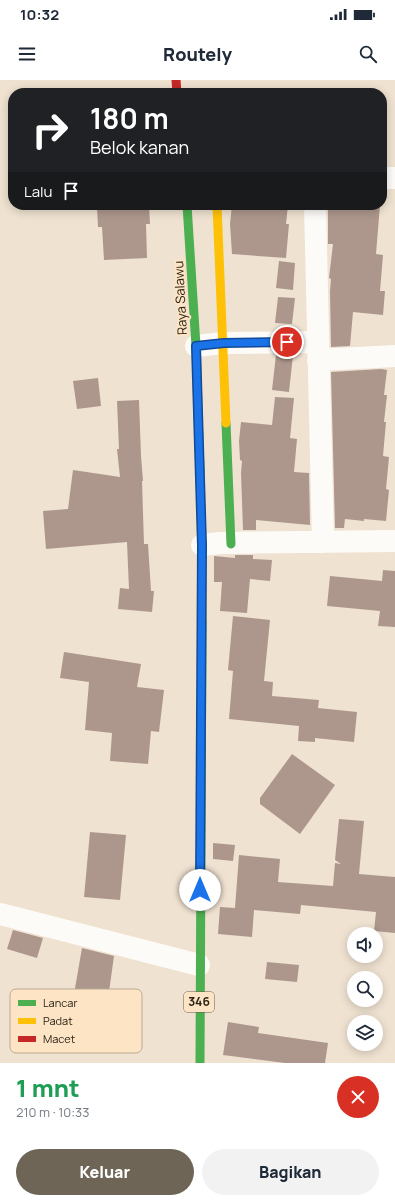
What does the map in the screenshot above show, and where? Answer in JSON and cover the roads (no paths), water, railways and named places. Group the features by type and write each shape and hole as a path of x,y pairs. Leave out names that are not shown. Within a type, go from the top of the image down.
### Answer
{"main road":[{"name":"Raya Salawu","path":"187,210 196,346 202,545 199,965"},
{"path":"217,210 224,343 231,544"},
{"name":"346","path":"199,965 200,1063"}],"street":[{"path":"315,210 323,542"},
{"path":"196,346 224,343 395,356"},
{"path":"202,545 220,543 395,541"},
{"path":"0,914 199,965"}]}
